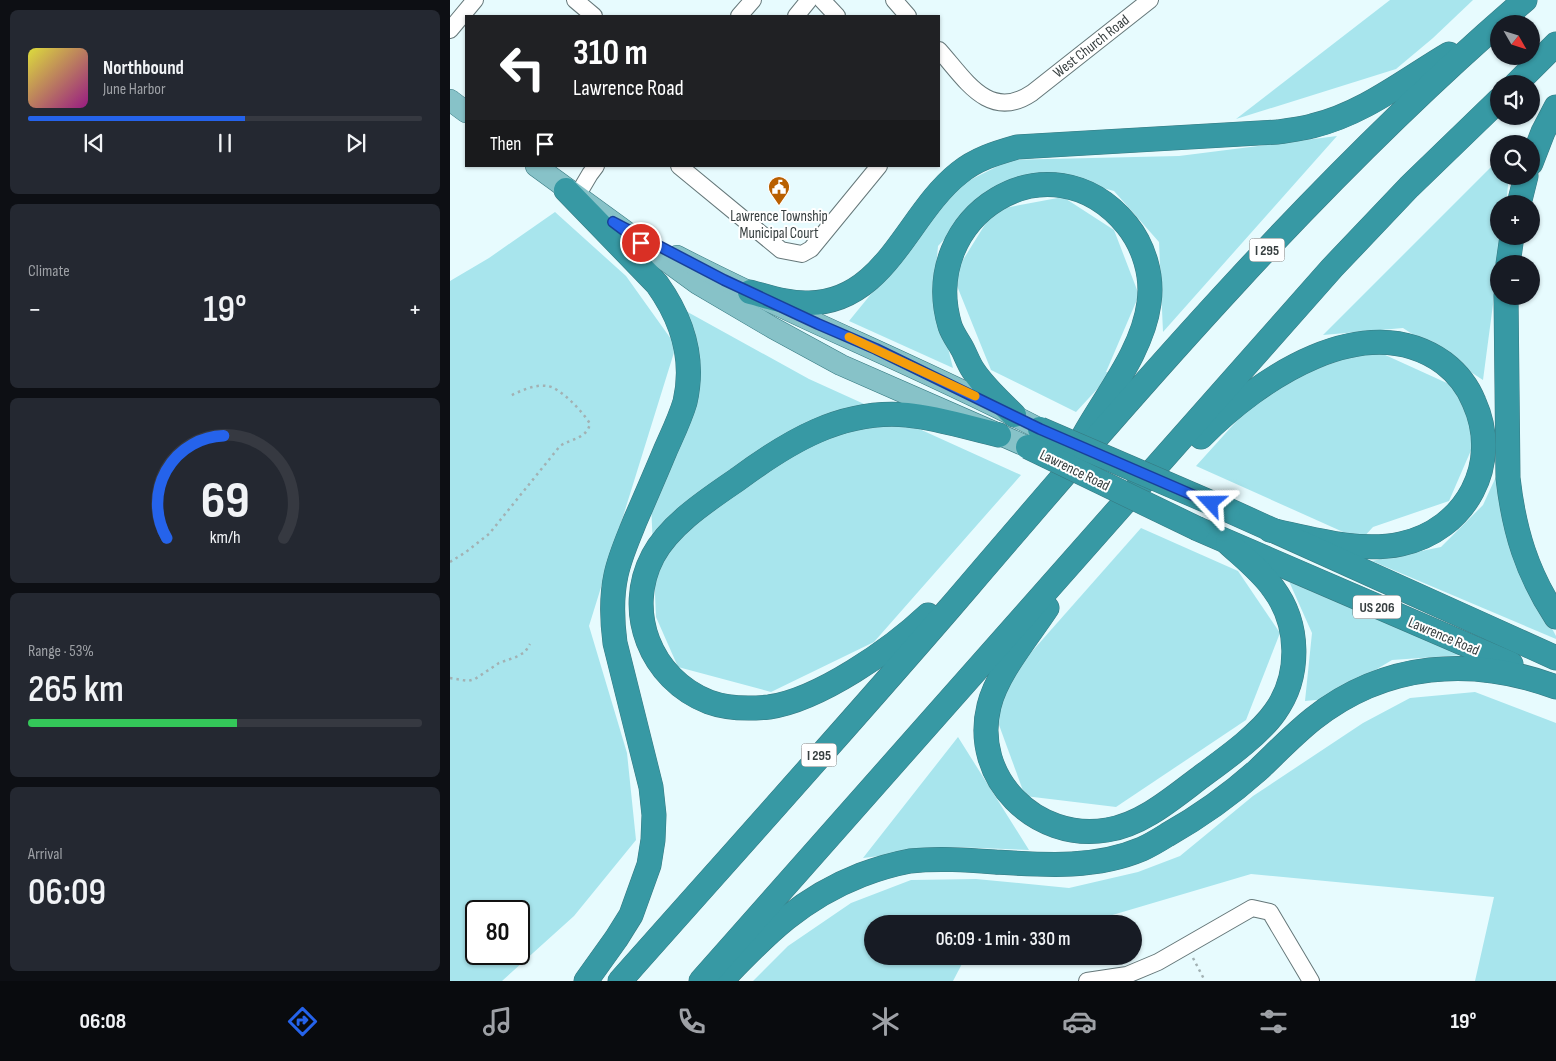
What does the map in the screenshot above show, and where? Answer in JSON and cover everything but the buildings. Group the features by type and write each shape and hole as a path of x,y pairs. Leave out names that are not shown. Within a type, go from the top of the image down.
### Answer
{"highway":[{"name":"I 295","path":"1507,15 1525,0"},
{"name":"I 295","path":"620,981 1109,422 1296,220 1420,94 1490,30"},
{"path":"750,292 791,302 810,303 831,300 863,285 877,273 942,189 958,173 975,162 995,153 1017,147 1278,132 1313,126 1345,115 1379,98 1419,71 1490,30"},
{"path":"1525,75 1556,44"},
{"path":"1540,140 1556,107"},
{"path":"701,981 1332,268 1409,188 1490,109"},
{"path":"1014,415 972,369 951,329 946,310 947,268 954,246 965,227 989,204 1007,194 1027,187 1041,184 1063,186 1103,202 1119,215 1132,231 1141,247 1147,265 1150,285 1145,324 1138,342 1056,484"},
{"path":"572,193 657,284 670,301 679,320 688,359 688,378 684,402 677,424 622,553 612,596 612,620 615,643 652,787 653,840 649,864 631,915 586,981"},
{"path":"1506,305 1508,478 1511,507 1519,540 1530,572 1543,598 1556,617"},
{"path":"1141,484 1184,455 1216,422 1252,392 1276,375 1325,353 1369,343 1393,343 1411,346 1446,364 1460,378 1471,394 1478,410 1483,431 1484,451 1481,470 1474,488 1463,507 1451,520 1426,536 1401,544 1381,547 1340,544 1270,530"},
{"path":"999,435 919,416 885,414 840,421 804,436 749,470 718,493 678,526 662,542 648,566 642,586 641,608 645,634 653,654 666,672 681,687 700,698 721,705 742,708 783,704 825,686 882,652 921,621 1018,528"},
{"name":"Lawrence Road","path":"1034,438 1228,510 1556,658"},
{"name":"Lawrence Road","path":"1034,438 1198,529 1556,686"},
{"path":"1096,534 1002,676 989,706 986,725 987,743 992,762 999,779 1010,795 1022,808 1038,819 1054,826 1074,831 1109,830 1128,824 1182,792 1262,727 1275,712 1284,696 1291,678 1294,660 1291,624 1284,606 1274,589 1262,574 1228,543"},
{"path":"721,981 764,936 790,914 814,898 844,882 876,870 926,860 972,860 1051,866 1084,864 1143,849 1214,805 1256,772 1321,714 1362,689 1390,678 1437,669 1476,668 1505,672 1556,686"}],"main road":[{"path":"450,100 465,111"},
{"name":"Lawrence Road","path":"537,167 698,284 833,361 999,435 1034,438"},
{"name":"Lawrence Road","path":"613,222 750,292 876,349 1014,415 1034,438"}],"street":[{"path":"450,30 475,0"},
{"path":"575,0 593,15"},
{"path":"740,15 753,0"},
{"path":"797,15 810,0"},
{"path":"822,0 836,15"},
{"path":"894,0 907,15"},
{"name":"West Church Road","path":"940,51 984,98 996,102 1010,103 1022,100 1032,93 1150,0"},
{"path":"572,193 595,167"},
{"path":"680,167 781,250 802,254 811,249 878,167"},
{"path":"1087,981 1128,976 1158,962 1252,908 1270,912 1311,981"}],"path":[{"path":"450,562 489,534 560,446 582,437 588,431 590,424 587,418 555,389 547,386 537,386 510,396"},
{"path":"450,678 468,681 475,679 500,663 521,655 530,644"},
{"path":"1192,957 1205,981"}],"shaded area":[{"path":"1390,0 1473,0 1433,38 1396,69 1236,119"},
{"path":"1337,136 1163,332 1159,242 1114,191 1044,172 991,190 938,246 934,292 953,368 849,321 960,185 1010,160 1179,156"},
{"path":"1490,168 1490,185 1508,185 1507,195 1490,195 1490,245 1501,245 1499,255 1490,255 1490,305 1493,305 1483,380 1403,328 1323,335"},
{"path":"1063,197 1114,230 1139,295 1106,372 1112,373 1076,412 991,370 953,276 994,210"},
{"path":"555,212 626,276 676,346 589,626 627,753 636,840 574,916 530,956 530,900 465,900 465,965 520,965 502,981 450,981 450,281 489,258"},
{"path":"684,310 809,379 1021,475 874,642 771,692 678,667 656,617 651,503 696,386"},
{"path":"1372,349 1460,389 1475,441 1449,501 1373,527 1361,540 1196,466 1270,384 1275,384"},
{"path":"1500,468 1521,571 1556,639 1372,561 1441,547 1483,505"},
{"path":"1141,528 1238,571 1280,633 1246,720 1116,807 1025,796 995,714 998,690"},
{"path":"1288,579 1463,655 1392,660 1327,699 1305,701 1312,633"},
{"path":"1475,692 1556,723 1556,981 1475,981 1494,897 1251,874 1112,915 864,915 864,965 961,965 953,981 753,981 788,946 851,903 911,880 976,879 1069,888 1138,872 1180,856 1253,796 1363,723 1410,698"},
{"path":"958,737 1029,850 954,847 863,858"}],"slow traffic":[{"path":"849,337 975,396"}],"place":[{"name":"Lawrence Township Municipal Court","path":"779,206"}],"route":[{"path":"641,243 613,222 724,280 876,349 1040,429 1211,503"}]}
